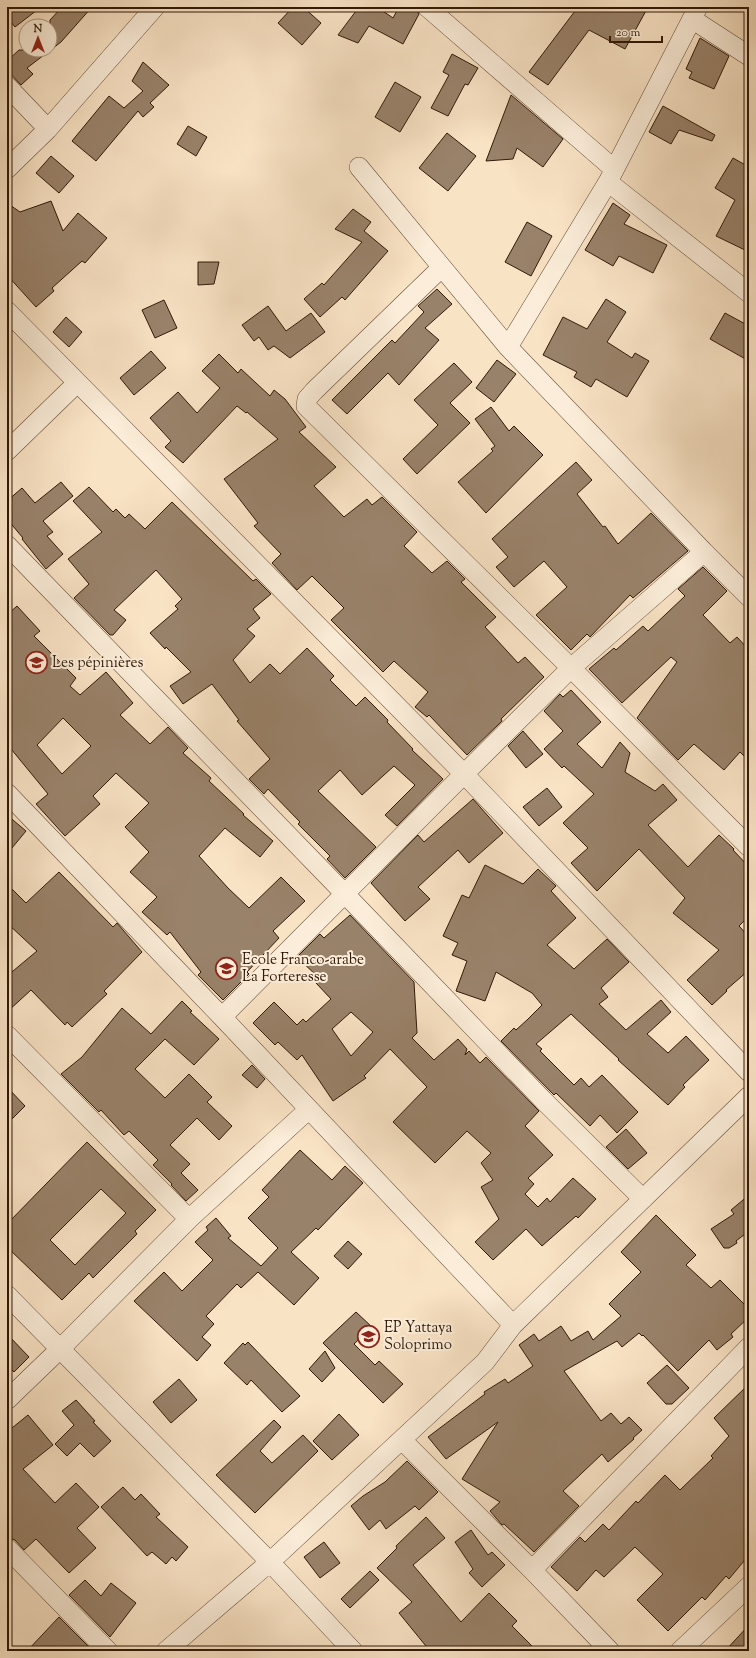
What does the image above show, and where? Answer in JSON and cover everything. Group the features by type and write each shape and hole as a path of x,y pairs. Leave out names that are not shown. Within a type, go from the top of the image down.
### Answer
{"street":[{"path":"427,7 611,175 749,293"},
{"path":"7,169 48,129 148,10"},
{"path":"508,347 611,175 695,13 749,56"},
{"path":"7,86 48,129"},
{"path":"359,167 441,268 508,347 749,597"},
{"path":"441,268 314,391 307,399 306,406 571,668 749,847"},
{"path":"7,311 464,774 749,1072"},
{"path":"7,451 77,383"},
{"path":"7,545 542,1100 643,1199"},
{"path":"222,1017 571,668 704,552"},
{"path":"7,792 222,1017 512,1325"},
{"path":"7,1035 189,1219"},
{"path":"166,1651 270,1562 484,1362 512,1325 749,1096"},
{"path":"7,1400 60,1349 189,1219 308,1110"},
{"path":"7,1295 270,1562 353,1651"},
{"path":"532,1570 749,1347"},
{"path":"402,1440 532,1570 610,1651"},
{"path":"7,1548 108,1651"},
{"path":"680,1651 749,1586"}],"building":[{"path":"7,7 41,7 27,18 18,18 18,25 15,27 7,17"},
{"path":"62,7 92,7 58,44 58,18 52,18"},
{"path":"293,7 303,7 321,23 302,45 278,23"},
{"path":"359,7 377,7 393,18 399,7 412,7 416,9 419,14 403,44 369,26 358,43 338,35"},
{"path":"578,7 648,7 625,49 589,30 548,85 529,72"},
{"path":"700,38 729,56 714,89 689,78 692,72 686,69"},
{"path":"18,51 18,58 40,58 27,68 33,74 21,85 7,70 7,61"},
{"path":"452,54 478,68 468,85 465,84 448,116 431,108 449,75 443,72"},
{"path":"143,62 169,85 150,103 154,107 143,117 138,111 96,161 72,141 109,96 124,108 143,91 132,81"},
{"path":"395,82 421,97 400,132 375,117"},
{"path":"511,95 563,139 543,167 517,148 513,159 486,161"},
{"path":"663,106 715,135 712,141 679,130 671,144 649,132"},
{"path":"188,126 207,137 196,156 177,144"},
{"path":"447,133 476,156 448,191 419,168"},
{"path":"51,156 74,176 59,193 36,173"},
{"path":"733,158 749,167 749,252 716,236 735,200 715,188"},
{"path":"51,201 63,231 78,213 107,238 85,263 82,261 52,288 54,291 36,307 7,275 7,203 20,212"},
{"path":"613,203 630,215 624,224 667,245 653,273 619,256 613,266 585,250"},
{"path":"353,209 371,222 364,231 388,251 345,300 342,297 320,317 304,299 322,283 324,285 362,242 335,229"},
{"path":"527,222 552,236 531,276 505,262"},
{"path":"198,262 219,262 214,284 198,285"},
{"path":"437,289 452,304 425,328 439,340 399,385 388,373 347,414 332,400 392,340 395,343 424,312 418,306"},
{"path":"606,299 626,312 607,342 632,358 635,353 649,361 627,397 596,379 591,387 574,377 577,372 543,355 563,317 587,329"},
{"path":"164,300 177,328 155,338 142,310"},
{"path":"268,306 286,331 311,313 325,332 290,358 274,346 268,350 259,337 254,341 242,325"},
{"path":"725,313 749,326 749,361 710,339"},
{"path":"66,317 82,332 69,347 53,332"},
{"path":"151,351 166,368 134,395 120,378"},
{"path":"219,354 238,373 241,369 270,396 274,390 285,399 306,427 299,432 336,467 314,486 344,517 367,499 372,505 382,497 417,532 404,546 432,573 447,561 465,579 461,582 496,617 485,627 518,663 525,657 544,677 467,755 429,715 427,717 415,707 428,692 394,661 383,672 331,620 344,608 312,576 297,590 272,563 281,554 254,526 258,523 224,479 278,439 247,412 246,413 237,406 183,463 165,447 171,441 150,418 178,392 197,413 220,388 202,371"},
{"path":"497,360 516,374 494,402 476,388"},
{"path":"454,363 472,382 450,403 470,423 417,474 403,459 438,425 414,400"},
{"path":"491,407 509,431 514,426 543,455 486,513 458,482 493,451 491,449 495,446 475,419"},
{"path":"576,462 592,480 577,494 603,527 605,526 618,544 651,513 688,551 633,598 630,595 590,637 587,634 571,650 536,615 567,587 544,561 514,587 496,567 508,557 492,539"},
{"path":"61,482 73,496 43,521 53,532 47,536 63,554 46,569 7,519 7,501 22,488 35,503"},
{"path":"89,487 113,512 116,509 125,518 129,514 145,529 172,502 253,581 256,579 271,594 253,609 260,618 247,629 255,636 233,660 250,683 270,664 280,674 307,648 334,676 330,680 356,706 365,697 388,720 387,722 413,749 412,750 443,779 397,826 385,815 415,785 394,766 362,795 340,770 318,791 376,847 345,878 327,859 330,856 298,824 300,822 268,789 264,794 249,779 270,759 237,721 239,720 212,684 183,704 170,686 191,672 166,647 165,649 150,633 178,609 175,606 182,599 156,570 114,610 126,620 113,635 110,635 74,598 89,584 68,559 102,532 73,501"},
{"path":"703,567 727,591 703,615 730,643 737,637 749,650 749,761 740,752 724,770 694,744 678,760 637,718 677,662 671,657 622,703 589,669 614,648 616,650 643,626 648,631 685,596 678,589"},
{"path":"17,606 40,631 34,636 76,678 70,686 80,695 106,672 133,703 120,715 150,744 168,727 188,748 183,753 211,778 209,781 244,814 243,815 273,841 260,857 225,828 199,856 228,888 249,908 281,877 305,901 273,931 279,938 247,972 249,974 223,1000 198,975 201,972 170,932 167,935 142,912 157,897 130,872 149,852 125,827 149,803 116,773 93,796 100,804 65,836 36,804 48,794 7,744 7,615","holes":["63,718 91,746 62,774 37,745"]},
{"path":"571,690 601,722 577,744 602,768 620,742 630,753 625,772 655,791 663,784 677,800 648,825 688,867 719,835 734,849 733,850 749,867 749,916 739,926 749,937 749,970 726,990 727,991 712,1005 687,980 719,950 673,913 685,898 639,849 597,891 571,863 588,848 563,823 594,794 564,766 562,768 544,749 563,731 544,711 560,694 563,697"},
{"path":"523,731 543,754 526,768 508,746"},
{"path":"547,788 562,807 539,826 523,807"},
{"path":"473,799 503,833 469,863 458,850 418,887 430,899 405,921 371,883 418,835 424,842"},
{"path":"7,815 26,831 7,854"},
{"path":"485,865 523,884 538,869 556,886 551,891 576,918 547,945 574,969 607,939 629,962 601,988 608,997 599,1004 626,1030 661,1000 671,1012 647,1034 668,1053 686,1036 709,1060 683,1085 685,1087 668,1105 618,1060 619,1059 571,1014 536,1044 542,1049 540,1051 574,1085 581,1078 589,1087 602,1075 638,1112 617,1133 600,1115 590,1126 556,1093 554,1095 501,1041 514,1028 516,1030 542,1005 532,993 496,972 485,1001 456,991 467,961 452,955 458,943 443,936 462,895 469,898"},
{"path":"59,872 113,927 117,923 142,952 104,991 107,994 72,1027 67,1022 65,1025 31,990 7,1012 7,976 37,951 7,923 7,884 26,903"},
{"path":"350,915 414,982 417,1033 412,1038 434,1060 458,1039 467,1049 465,1055 469,1051 480,1063 486,1057 539,1111 525,1126 553,1155 528,1178 534,1184 525,1194 538,1207 547,1198 550,1202 573,1178 596,1199 578,1218 576,1216 542,1246 526,1229 493,1260 475,1242 499,1219 481,1187 493,1180 481,1163 491,1153 467,1131 435,1163 393,1122 427,1087 390,1049 364,1076 366,1078 333,1101 302,1055 297,1060 278,1042 275,1045 253,1023 274,1002 297,1025 303,1019 306,1022 331,999 316,983 320,979 297,957 320,934 324,938","holes":["351,1012 373,1032 351,1056 332,1029"]},
{"path":"182,1001 192,1011 190,1012 219,1039 194,1065 165,1039 135,1069 165,1098 189,1074 212,1097 207,1102 232,1126 219,1140 197,1118 170,1145 190,1164 181,1173 198,1190 186,1201 153,1165 158,1160 129,1131 124,1135 101,1110 99,1112 61,1074 82,1057 122,1008 151,1034"},
{"path":"252,1065 265,1079 257,1088 242,1075"},
{"path":"7,1087 25,1106 7,1124"},
{"path":"626,1129 647,1153 628,1169 606,1147"},
{"path":"87,1142 156,1210 135,1231 137,1234 93,1278 89,1273 62,1300 7,1247 7,1224","holes":["101,1189 126,1213 75,1265 50,1240"]},
{"path":"300,1150 332,1180 345,1166 363,1183 318,1230 316,1228 291,1252 319,1278 294,1305 258,1272 241,1288 237,1284 206,1316 214,1324 202,1337 211,1345 197,1361 134,1301 164,1272 182,1291 213,1260 195,1242 208,1230 206,1227 216,1218 231,1236 228,1238 261,1266 278,1248 248,1218 269,1197 262,1190"},
{"path":"749,1195 749,1231 736,1241 737,1243 729,1248 724,1248 711,1229 734,1214 731,1210"},
{"path":"656,1215 696,1255 686,1265 711,1288 720,1280 749,1309 749,1317 731,1334 733,1337 717,1350 709,1340 678,1371 643,1335 642,1336 639,1333 622,1347 617,1341 564,1371 601,1421 611,1413 621,1424 629,1417 642,1430 608,1462 602,1454 563,1491 579,1506 534,1552 504,1524 502,1525 490,1511 500,1502 462,1479 498,1422 446,1459 428,1437 485,1394 484,1392 505,1379 508,1383 533,1366 519,1345 534,1334 539,1341 561,1326 571,1341 588,1331 593,1340 621,1316 609,1304 641,1272 621,1252"},
{"path":"348,1241 362,1254 348,1269 334,1256"},
{"path":"356,1312 372,1327 354,1344 375,1365 379,1361 403,1384 383,1403 323,1343"},
{"path":"7,1334 29,1357 14,1372 7,1365"},
{"path":"248,1342 300,1396 282,1412 251,1380 247,1385 224,1363 243,1343 245,1345"},
{"path":"325,1351 335,1368 322,1382 309,1369"},
{"path":"667,1365 689,1388 672,1404 666,1404 647,1383"},
{"path":"179,1379 197,1400 171,1423 153,1402"},
{"path":"749,1384 749,1555 729,1579 726,1576 705,1600 702,1597 668,1631 637,1600 663,1574 635,1547 604,1577 596,1570 577,1591 551,1567 580,1537 585,1542 603,1524 609,1530 636,1501 638,1503 665,1475 680,1490 713,1458 711,1456 729,1436 714,1418"},
{"path":"76,1400 95,1421 93,1422 111,1441 94,1457 80,1443 67,1456 55,1444 74,1425 62,1411"},
{"path":"339,1414 359,1435 332,1460 313,1441"},
{"path":"28,1415 53,1445 23,1469 55,1503 76,1483 99,1507 77,1528 96,1548 69,1573 36,1539 24,1550 15,1540 7,1537 7,1432"},
{"path":"274,1420 281,1427 260,1451 272,1463 303,1435 318,1451 255,1513 216,1475"},
{"path":"407,1461 438,1492 419,1510 415,1506 386,1529 380,1520 369,1530 351,1506 363,1496 385,1482"},
{"path":"123,1487 135,1500 141,1494 160,1514 156,1517 188,1547 176,1561 172,1557 166,1564 152,1552 147,1556 101,1507"},
{"path":"426,1517 445,1538 413,1565 461,1622 489,1593 517,1621 512,1626 537,1651 430,1651 399,1613 412,1602 377,1568 397,1548 396,1546"},
{"path":"471,1530 488,1555 492,1552 505,1565 482,1587 469,1573 473,1569 455,1542"},
{"path":"324,1542 340,1563 320,1578 304,1557"},
{"path":"370,1571 379,1580 350,1608 341,1599"},
{"path":"85,1580 101,1596 111,1583 136,1603 110,1637 69,1595"},
{"path":"59,1617 93,1651 27,1651"},
{"path":"749,1625 749,1651 725,1651"}],"place":[{"name":"Les pépinières","path":"36,663"},
{"name":"Ecole Franco-arabe La Forteresse","path":"226,969"},
{"name":"EP Yattaya Soloprimo","path":"369,1337"}]}
